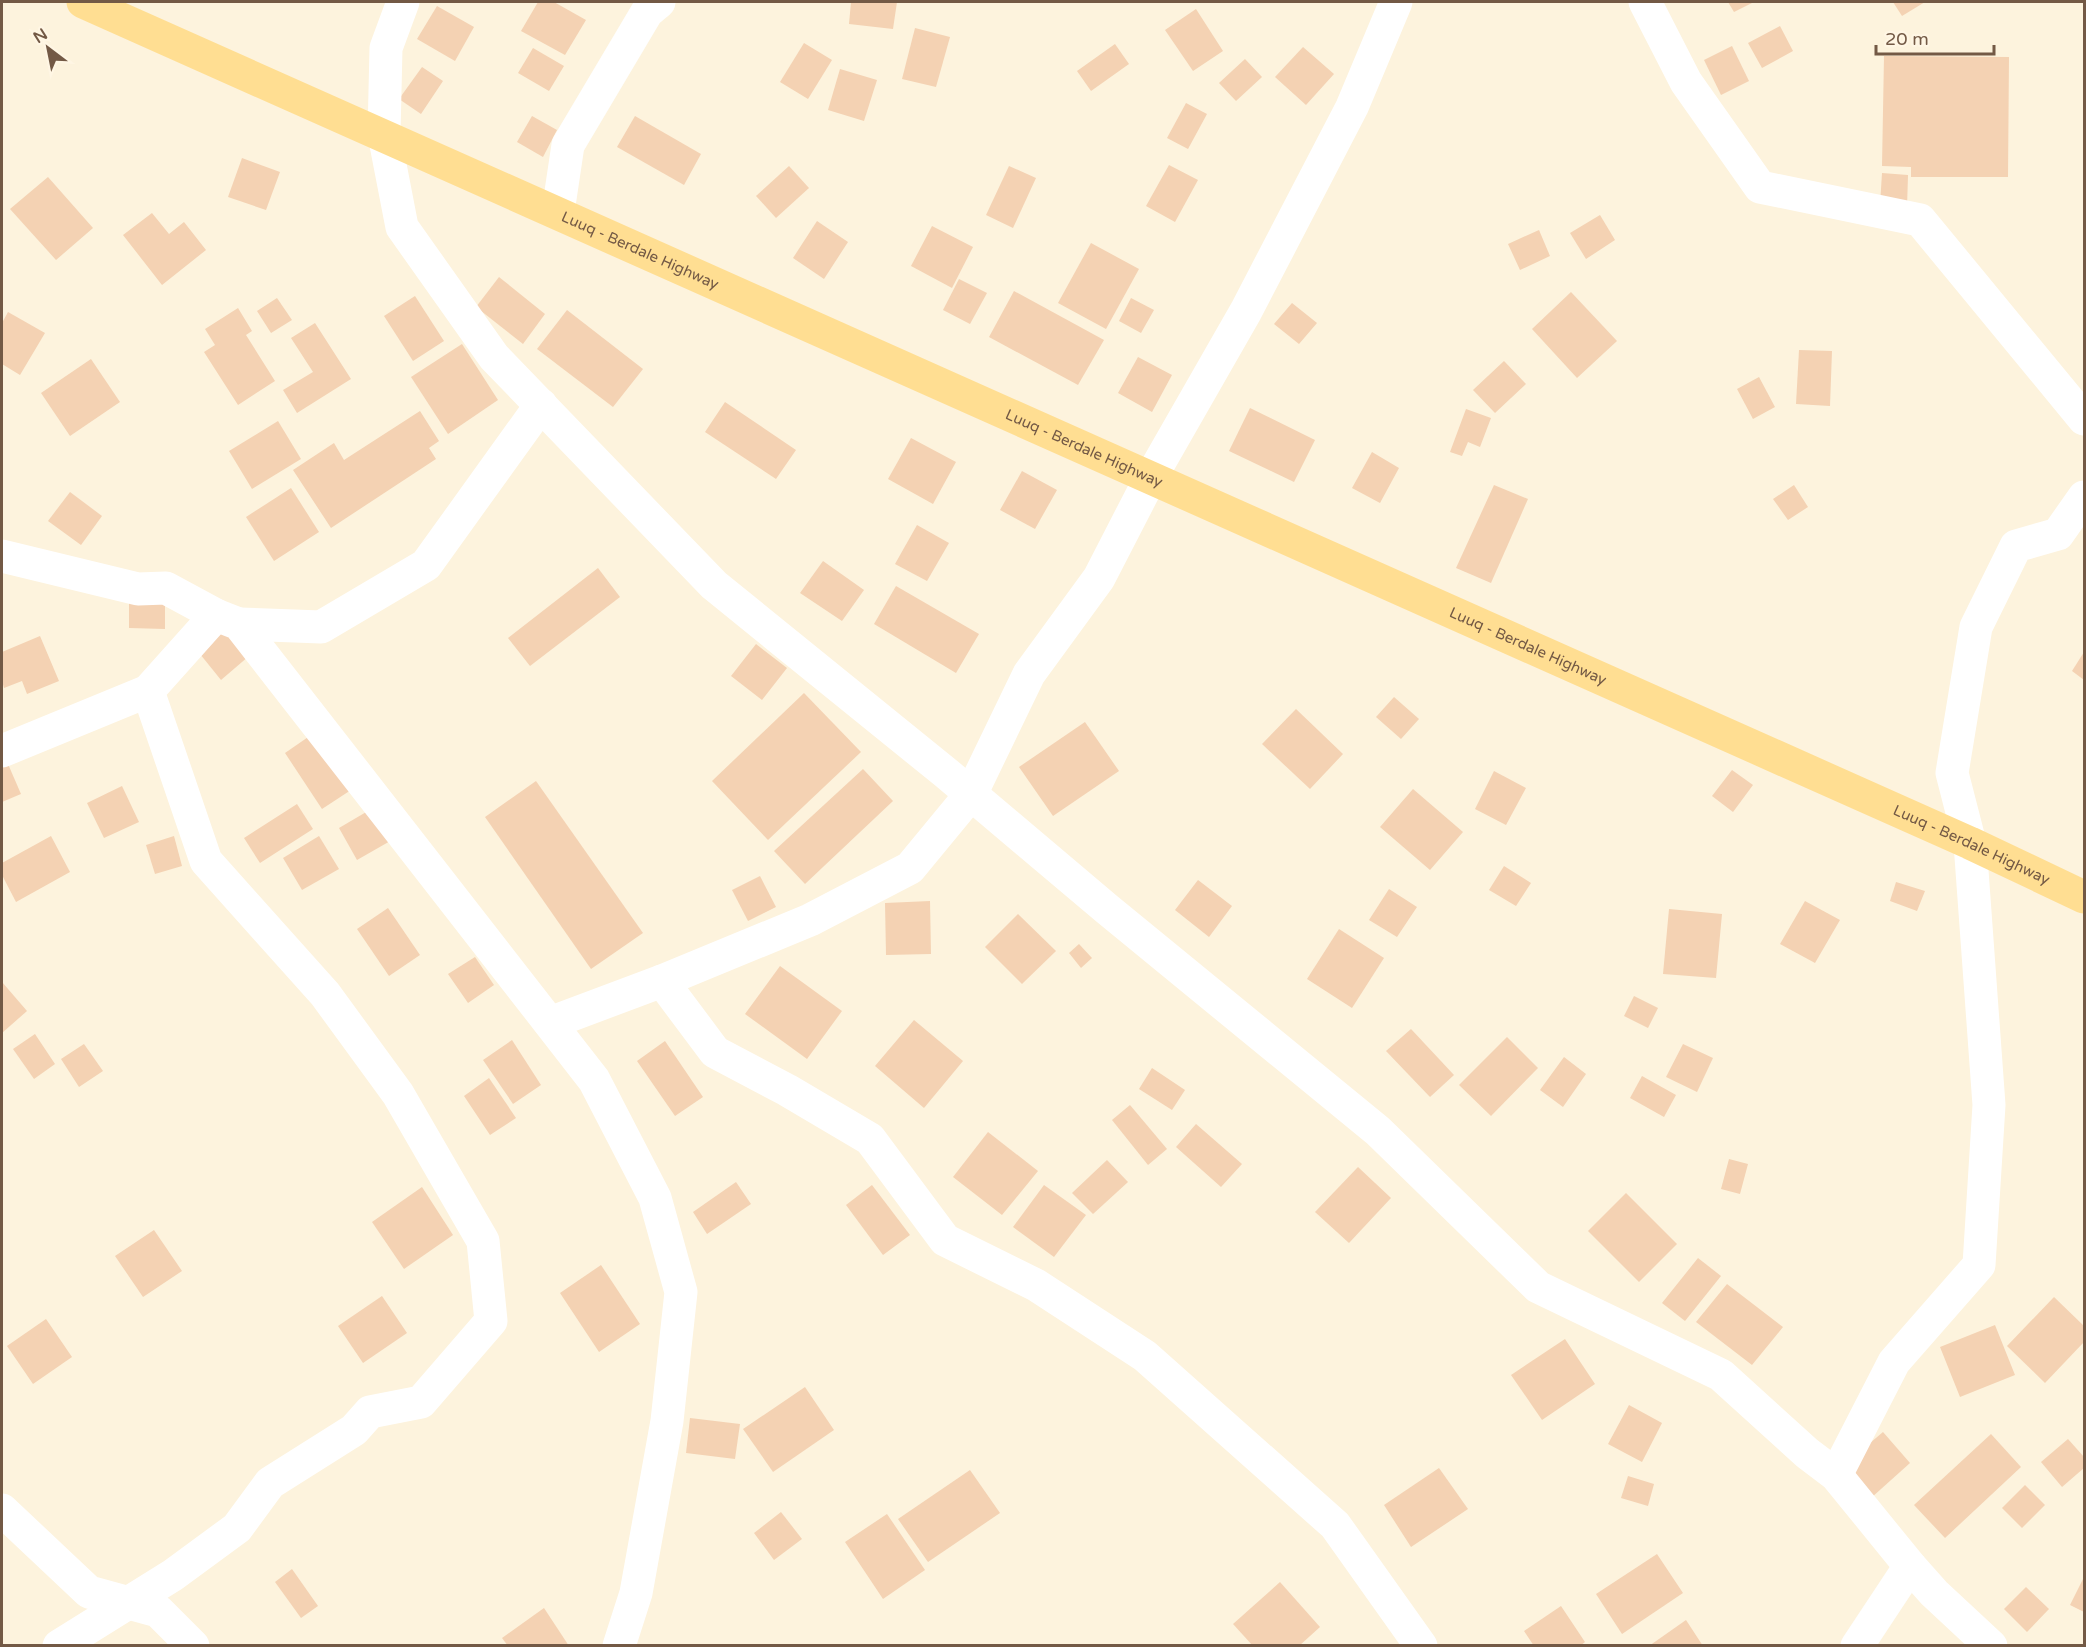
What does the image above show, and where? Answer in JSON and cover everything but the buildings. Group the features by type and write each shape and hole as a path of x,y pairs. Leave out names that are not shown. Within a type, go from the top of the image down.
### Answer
{"main road":[{"name":"Luuq - Berdale Highway","path":"83,2 384,134 1970,843 2085,897"}],"street":[{"path":"404,2 386,48 384,134 402,227 494,357 714,585 972,794 1116,916 1378,1131 1538,1287 1721,1375 1807,1453 1836,1475 1934,1593 1991,1646"},
{"path":"558,212 568,145 647,12 659,2"},
{"path":"550,1023 662,981 810,920 910,868 972,794 1029,674 1099,578 1151,477 1246,311 1352,107 1396,2"},
{"path":"1645,2 1686,82 1760,188 1920,220 2085,419"},
{"path":"2,556 138,589 166,588 228,620 321,627 426,566 541,405"},
{"path":"1836,1475 1894,1362 1979,1265 1989,1105 1970,843 1952,773 1976,627 2016,546 2058,534 2085,497"},
{"path":"2,751 148,691 228,620"},
{"path":"228,620 594,1080 655,1198 681,1292 667,1421 636,1593 619,1646"},
{"path":"59,1646 172,1575 237,1528 270,1483 354,1430 370,1412 421,1402 491,1321 483,1241 398,1094 325,994 206,861 148,691"},
{"path":"662,981 715,1052 787,1090 870,1139 945,1240 1036,1285 1145,1356 1335,1525 1421,1646"},
{"path":"2,1510 88,1592 158,1611 193,1646"},
{"path":"1857,1646 1910,1566"}]}
